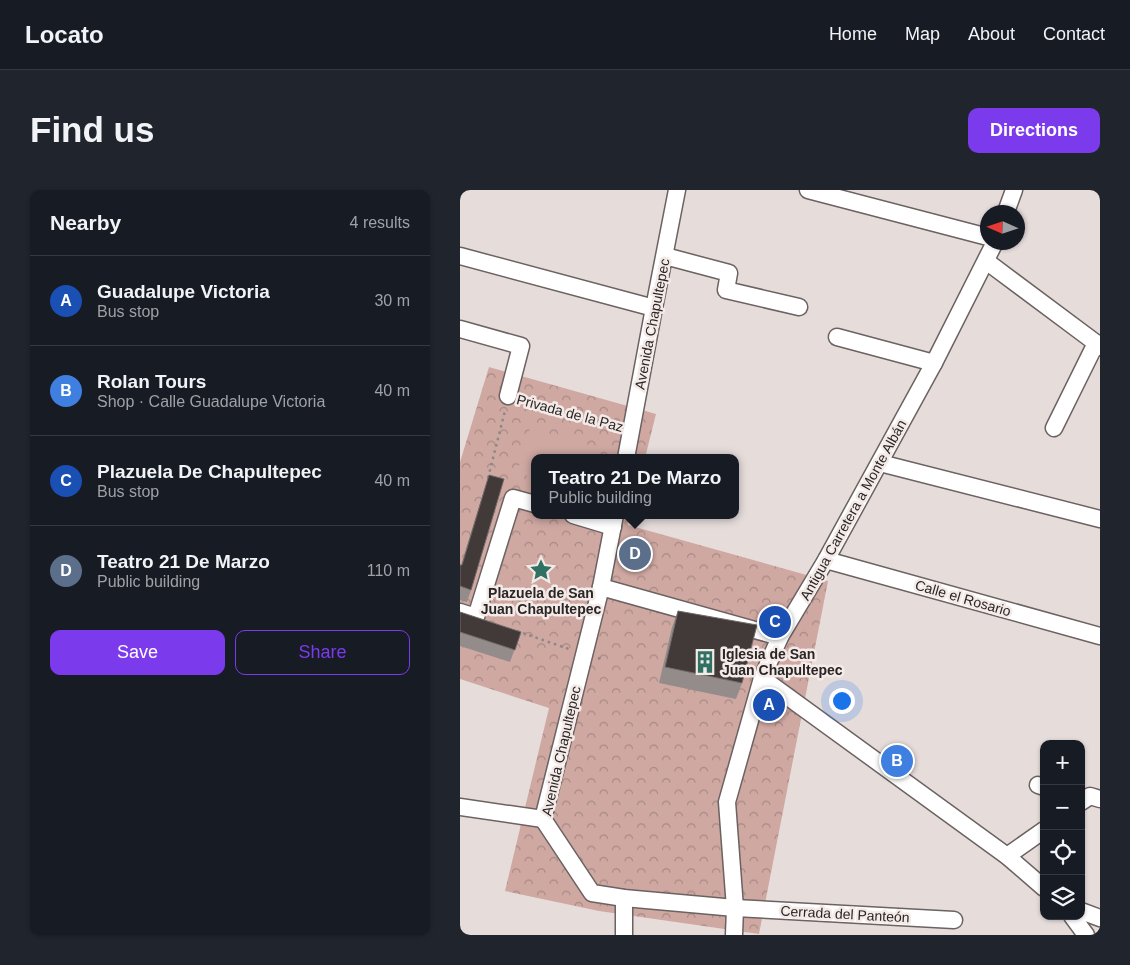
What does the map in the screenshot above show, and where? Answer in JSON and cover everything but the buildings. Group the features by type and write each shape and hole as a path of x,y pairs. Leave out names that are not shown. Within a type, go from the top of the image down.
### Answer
{"street":[{"name":"Avenida Chapultepec","path":"627,454 678,190"},
{"path":"808,190 980,235"},
{"path":"1009,205 1014,190"},
{"name":"Antigua Carretera a Monte Albán","path":"734,935 735,908 727,802 762,678 780,637 826,560 880,462 934,363 991,250"},
{"path":"460,256 654,308"},
{"path":"665,256 729,272 726,290 799,308"},
{"path":"986,261 1098,345 1054,428"},
{"path":"460,329 521,346 508,396"},
{"path":"837,337 934,363"},
{"path":"880,462 1100,519"},
{"path":"468,615 513,498 531,503"},
{"path":"600,519 614,521"},
{"name":"Avenida Chapultepec","path":"614,521 601,587 543,819 592,893 624,898 735,908"},
{"name":"Calle el Rosario","path":"826,560 1100,636"},
{"path":"601,587 780,637"},
{"path":"762,678 1007,856 1040,885"},
{"path":"460,807 543,819"},
{"path":"1007,856 1040,833"},
{"path":"624,898 624,935"},
{"name":"Cerrada del Panteón","path":"735,908 954,920"},
{"path":"1085,912 1100,918"},
{"path":"1075,920 1086,935"}],"path":[{"name":"Privada de la Paz","path":"508,396 632,430"},
{"path":"488,478 508,396"},
{"path":"512,630 584,654"}],"green space":[{"path":"489,367 656,414 646,454 531,454 531,519 629,519 628,525 828,581 759,934 599,911 505,891 549,708 460,679 460,462"},
{"path":"530,428 593,446 591,454 531,454 531,477 517,473"}],"place":[{"name":"Teatro 21 De Marzo","path":"635,554"},
{"name":"Plazuela de San Juan Chapultepec","path":"541,570"},
{"name":"Plazuela De Chapultepec","path":"775,622"},
{"name":"Iglesia de San Juan Chapultepec","path":"705,662"},
{"name":"Guadalupe Victoria","path":"769,705"},
{"name":"Rolan Tours","path":"897,761"}]}
